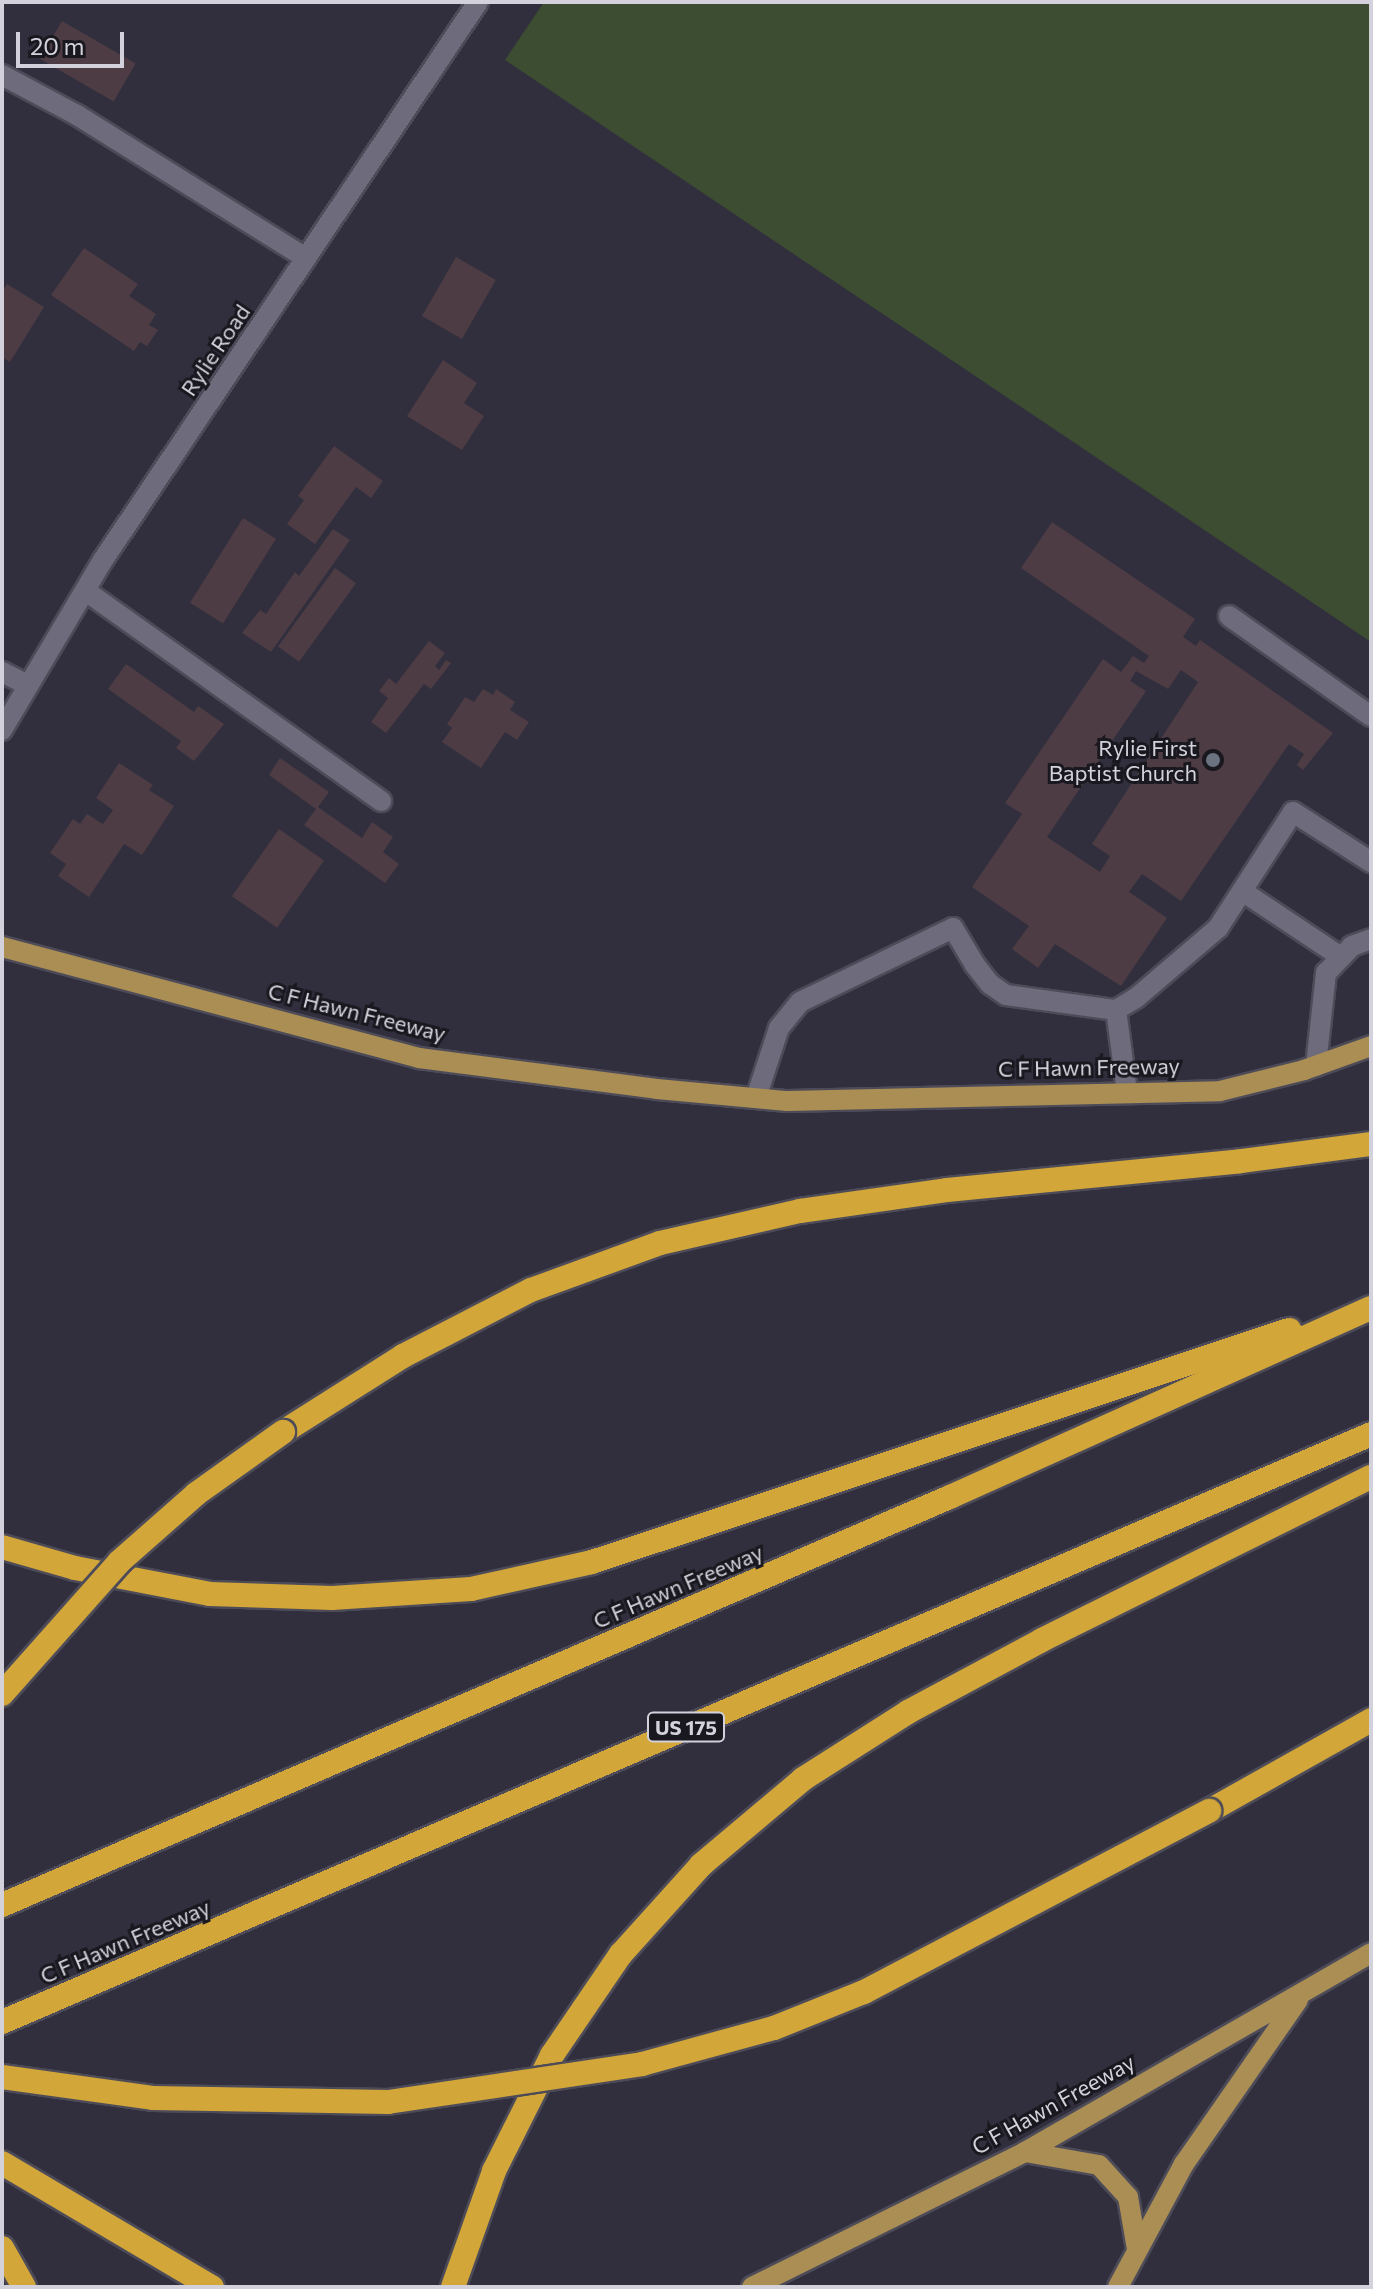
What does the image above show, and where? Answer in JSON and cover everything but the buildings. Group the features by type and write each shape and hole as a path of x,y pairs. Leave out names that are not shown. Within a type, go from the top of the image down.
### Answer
{"highway":[{"path":"2,1694 119,1562 196,1494 283,1432 403,1356 531,1290 660,1243 800,1211 1371,1144"},
{"path":"2,1547 75,1568 210,1594 332,1598 471,1589 592,1562 1371,1305"},
{"name":"C F Hawn Freeway","path":"2,1905 935,1504 1371,1305"},
{"name":"C F Hawn Freeway","path":"2,2022 1371,1434"},
{"path":"453,2287 494,2171 552,2055 621,1954 701,1865 803,1779 908,1712 1042,1640 1371,1477"},
{"path":"2,2077 153,2098 388,2102 642,2064 774,2028 864,1992 1209,1811 1371,1720"},
{"path":"2,2163 212,2287"},
{"path":"2,2248 24,2287"}],"main road":[{"name":"C F Hawn Freeway","path":"2,947 419,1058 657,1089 787,1101 1220,1091 1316,1066 1371,1046"},
{"name":"C F Hawn Freeway","path":"752,2287 1025,2152 1371,1953"},
{"path":"1118,2287 1184,2164 1302,1994"},
{"path":"1025,2152 1099,2165 1128,2197 1137,2249"}],"street":[{"name":"Rylie Road","path":"2,730 87,592 103,560 478,2"},
{"path":"2,75 77,115 306,258"},
{"path":"87,592 381,801"},
{"path":"1229,616 1371,716"},
{"path":"2,672 28,685"},
{"path":"756,1098 779,1028 800,1002 953,928 990,984 1006,995 1116,1010 1136,998 1218,928 1293,812 1371,862"},
{"path":"1242,891 1341,957"},
{"path":"1316,1066 1326,973 1352,946 1371,939"},
{"path":"1116,1010 1127,1092"}],"green space":[{"path":"544,2 1371,2 1371,642 505,60"}],"place":[{"name":"Rylie First Baptist Church","path":"1213,760"}]}
